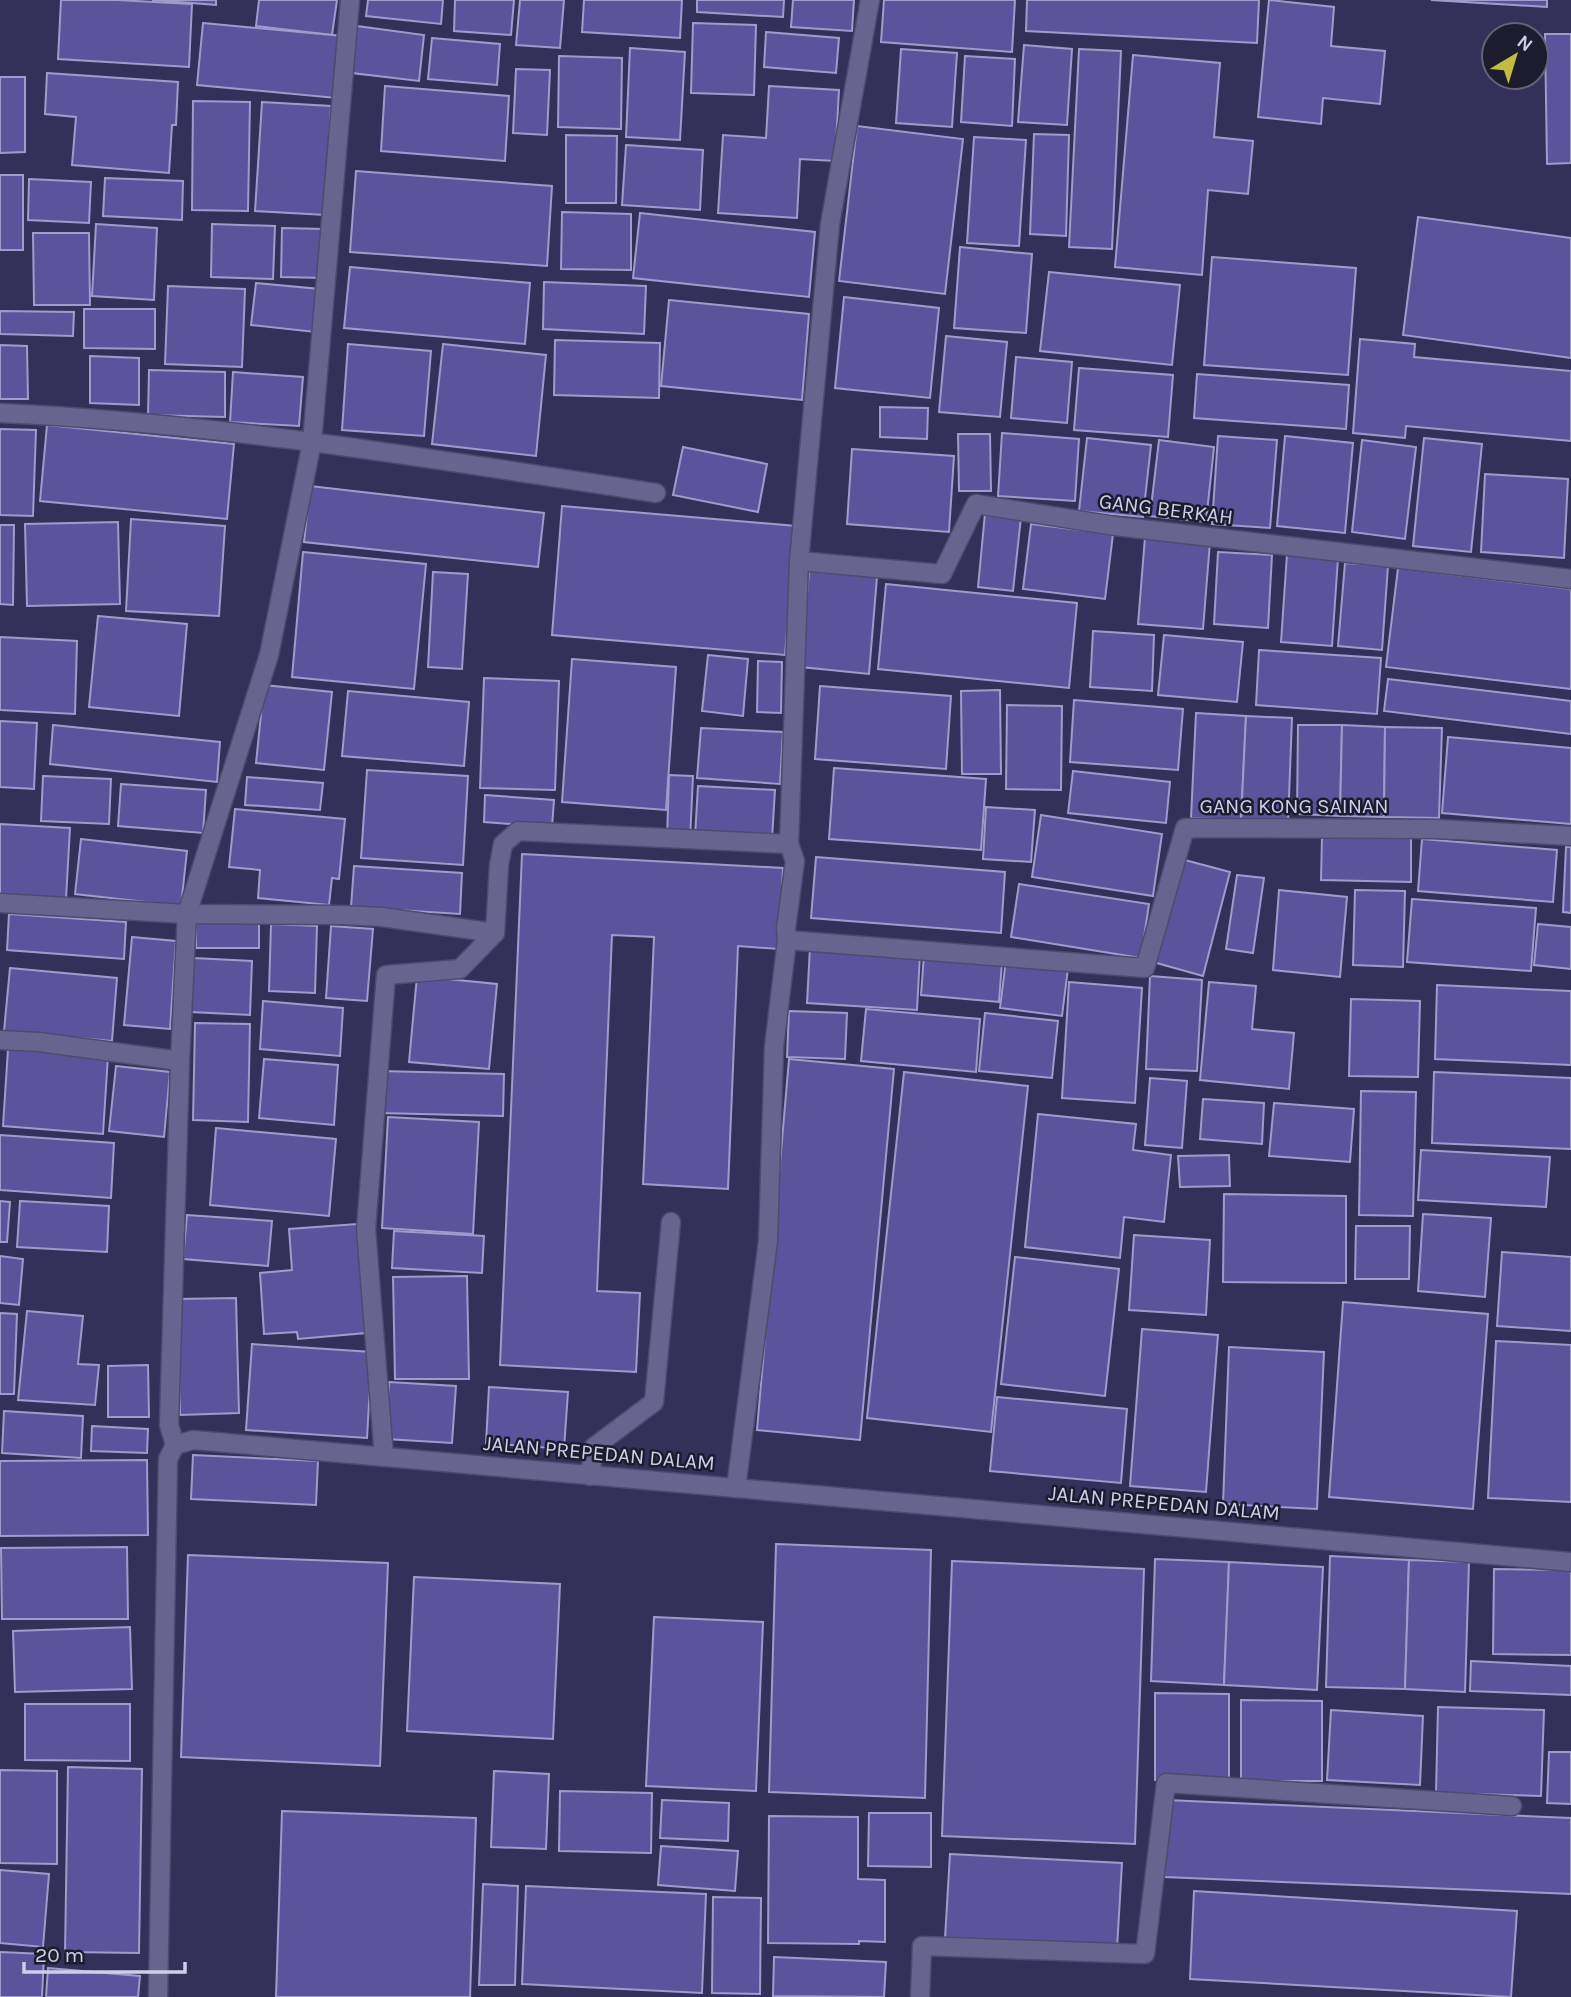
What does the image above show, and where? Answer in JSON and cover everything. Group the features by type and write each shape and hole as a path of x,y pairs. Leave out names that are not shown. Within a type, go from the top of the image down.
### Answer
{"street":[{"path":"158,1997 169,1460 175,1445 169,1425 187,914 269,655 312,442 350,0"},
{"path":"736,1488 768,1241 774,1047 795,860 789,844 799,561 830,224 870,0"},
{"path":"0,413 88,417 312,442 656,493"},
{"name":"GANG BERKAH","path":"799,561 942,574 976,504 1115,526 1571,579"},
{"name":"GANG KONG SAINAN","path":"787,940 1145,968 1185,828 1437,829 1571,836"},
{"path":"384,1457 366,1229 386,975 460,969 495,933 499,865 503,844 518,831 789,844"},
{"path":"0,903 187,914 342,915 495,933"},
{"path":"0,1040 39,1042 180,1061"},
{"path":"590,1475 594,1447 654,1402 671,1222"},
{"name":"JALAN PREPEDAN DALAM","path":"175,1445 193,1440 1571,1562"},
{"path":"920,1997 922,1946 1146,1954 1167,1783 1512,1806"}],"building":[{"path":"61,0 192,4 189,67 58,59"},
{"path":"152,0 216,0 216,5"},
{"path":"259,0 337,0 332,35 256,26"},
{"path":"368,0 443,0 441,24 366,16"},
{"path":"455,0 514,0 511,35 454,31"},
{"path":"520,0 564,0 560,48 516,45"},
{"path":"584,0 682,0 680,38 582,32"},
{"path":"697,0 784,0 783,17 697,12"},
{"path":"793,0 854,0 852,31 791,27"},
{"path":"884,0 1015,0 1012,52 881,42"},
{"path":"1027,0 1259,0 1257,43 1026,31"},
{"path":"1269,0 1334,7 1331,46 1385,51 1380,104 1323,98 1321,124 1258,117"},
{"path":"1431,0 1547,0 1547,7"},
{"path":"203,23 343,36 336,98 197,85"},
{"path":"693,23 756,25 754,95 691,93"},
{"path":"357,26 424,35 419,81 352,73"},
{"path":"766,32 839,38 836,73 764,67"},
{"path":"1550,34 1571,34 1571,163 1547,164 1546,91 1550,91"},
{"path":"432,38 500,44 497,85 428,79"},
{"path":"1024,45 1072,49 1067,125 1018,122"},
{"path":"630,48 685,52 680,140 626,137"},
{"path":"901,49 957,53 952,127 896,123"},
{"path":"1079,49 1121,51 1112,249 1069,247"},
{"path":"1133,55 1220,63 1214,137 1253,141 1248,194 1208,190 1202,275 1115,267"},
{"path":"559,56 622,58 621,129 558,127"},
{"path":"965,56 1015,59 1012,126 961,122"},
{"path":"516,69 550,70 547,135 513,133"},
{"path":"47,73 178,82 176,125 172,125 169,173 72,165 76,117 45,114"},
{"path":"0,77 25,77 25,152 0,153"},
{"path":"385,86 509,96 505,161 381,151"},
{"path":"769,86 839,90 835,161 800,159 797,218 718,213 723,135 766,138"},
{"path":"193,101 250,102 248,211 192,210"},
{"path":"262,102 331,106 325,215 255,211"},
{"path":"857,126 963,139 945,294 839,281"},
{"path":"1034,134 1069,135 1066,236 1030,234"},
{"path":"566,135 617,136 616,203 566,203"},
{"path":"974,137 1026,140 1019,246 967,243"},
{"path":"626,145 703,150 700,210 622,205"},
{"path":"356,171 552,186 547,266 350,252"},
{"path":"0,175 23,175 23,250 0,250"},
{"path":"105,178 183,181 182,220 103,216"},
{"path":"29,179 91,182 89,223 28,220"},
{"path":"562,212 631,214 631,270 561,269"},
{"path":"640,213 815,232 809,297 633,278"},
{"path":"1418,217 1571,238 1571,358 1403,335"},
{"path":"96,224 157,228 154,300 92,296"},
{"path":"212,224 275,226 273,279 211,277"},
{"path":"282,228 324,229 323,278 281,277"},
{"path":"33,233 89,233 90,305 34,305"},
{"path":"960,247 1032,254 1026,333 954,328"},
{"path":"1212,257 1356,268 1348,375 1204,365"},
{"path":"350,267 530,283 525,344 344,328"},
{"path":"1049,272 1180,285 1172,365 1040,351"},
{"path":"544,282 646,286 644,334 543,329"},
{"path":"256,283 320,289 315,332 251,325"},
{"path":"168,286 245,289 242,367 165,364"},
{"path":"844,297 939,308 930,398 835,388"},
{"path":"669,300 809,314 802,400 661,386"},
{"path":"84,309 155,309 155,349 84,348"},
{"path":"0,311 74,312 73,336 0,334"},
{"path":"946,336 1007,342 1000,417 939,412"},
{"path":"1360,339 1415,344 1414,357 1571,371 1571,441 1406,426 1405,438 1353,433"},
{"path":"555,340 660,343 659,398 554,395"},
{"path":"348,344 431,351 424,436 342,430"},
{"path":"443,344 546,355 536,456 432,444"},
{"path":"0,345 27,346 28,399 0,399"},
{"path":"90,356 139,358 139,405 90,403"},
{"path":"1016,357 1072,362 1067,423 1011,418"},
{"path":"1079,368 1173,375 1168,437 1074,430"},
{"path":"149,370 225,372 225,417 148,415"},
{"path":"233,372 303,377 299,426 230,422"},
{"path":"1197,374 1349,385 1346,429 1194,418"},
{"path":"880,407 928,408 927,439 880,437"},
{"path":"47,425 234,444 227,519 40,501"},
{"path":"0,429 36,430 33,516 0,515"},
{"path":"1002,433 1079,439 1075,501 998,496"},
{"path":"958,434 990,434 991,491 959,491"},
{"path":"1218,436 1277,440 1270,528 1212,524"},
{"path":"1285,436 1353,443 1345,533 1277,526"},
{"path":"1087,438 1151,445 1143,517 1079,511"},
{"path":"1424,438 1482,444 1471,552 1413,546"},
{"path":"1159,440 1214,447 1206,522 1150,516"},
{"path":"1362,440 1416,447 1405,539 1352,532"},
{"path":"683,447 767,464 758,512 673,495"},
{"path":"852,449 954,456 949,532 847,524"},
{"path":"1485,474 1568,479 1564,558 1481,552"},
{"path":"310,486 544,513 538,567 304,542"},
{"path":"562,506 796,526 785,655 552,635"},
{"path":"985,513 1021,517 1013,591 978,587"},
{"path":"131,519 225,526 219,616 126,611"},
{"path":"118,522 120,604 27,606 25,524"},
{"path":"1031,524 1113,534 1105,599 1023,589"},
{"path":"0,525 14,525 13,605 0,604"},
{"path":"1145,537 1210,542 1203,629 1138,624"},
{"path":"303,552 426,564 414,689 292,677"},
{"path":"1218,552 1272,555 1268,628 1214,624"},
{"path":"1287,554 1338,558 1332,646 1281,642"},
{"path":"1345,563 1388,566 1382,650 1338,646"},
{"path":"1398,568 1571,589 1571,689 1386,667"},
{"path":"809,571 877,577 869,674 801,667"},
{"path":"433,572 468,574 462,669 428,667"},
{"path":"886,584 1077,603 1069,688 878,669"},
{"path":"98,616 187,624 179,716 89,707"},
{"path":"1093,631 1154,635 1152,691 1090,687"},
{"path":"1164,635 1243,642 1237,702 1158,695"},
{"path":"0,637 77,641 75,714 0,710"},
{"path":"1259,650 1381,658 1377,714 1256,705"},
{"path":"708,655 748,659 743,716 702,711"},
{"path":"572,659 676,667 666,810 562,802"},
{"path":"758,661 782,662 781,713 757,712"},
{"path":"484,678 559,681 555,790 480,788"},
{"path":"1388,679 1571,701 1571,734 1384,711"},
{"path":"264,685 332,692 324,770 256,763"},
{"path":"820,686 951,696 946,769 815,759"},
{"path":"1000,690 1001,774 962,774 961,691"},
{"path":"348,691 469,702 464,766 342,756"},
{"path":"1074,700 1183,709 1178,770 1070,762"},
{"path":"1007,705 1062,706 1061,790 1006,789"},
{"path":"1196,713 1246,716 1241,820 1191,818"},
{"path":"1246,716 1292,718 1288,823 1241,820"},
{"path":"0,721 37,723 34,789 0,787"},
{"path":"53,725 220,742 217,782 50,764"},
{"path":"1298,725 1342,725 1340,816 1297,814"},
{"path":"1342,725 1385,727 1384,817 1340,816"},
{"path":"1385,727 1442,728 1439,818 1384,817"},
{"path":"701,728 783,732 780,784 697,778"},
{"path":"1448,737 1571,748 1571,824 1442,813"},
{"path":"834,768 986,779 981,850 829,839"},
{"path":"367,770 468,776 463,865 361,858"},
{"path":"1073,771 1170,782 1166,823 1068,813"},
{"path":"669,775 693,776 690,840 667,839"},
{"path":"43,776 111,779 109,824 41,821"},
{"path":"247,777 323,783 320,810 245,805"},
{"path":"121,784 206,790 203,833 118,826"},
{"path":"698,786 775,790 772,839 695,836"},
{"path":"485,795 554,800 552,827 484,822"},
{"path":"986,807 1035,810 1031,862 983,859"},
{"path":"235,809 345,819 339,879 332,878 329,905 258,898 260,870 229,867"},
{"path":"1041,815 1162,834 1153,896 1032,877"},
{"path":"0,824 70,828 66,899 0,895"},
{"path":"1322,837 1411,838 1411,882 1321,880"},
{"path":"81,839 187,851 181,906 75,894"},
{"path":"1422,839 1557,850 1553,902 1418,891"},
{"path":"1566,847 1571,847 1571,913 1563,912"},
{"path":"522,854 783,868 779,949 738,946 728,1189 643,1184 654,937 612,935 597,1291 640,1293 636,1372 500,1365"},
{"path":"816,857 1005,872 1001,933 811,918"},
{"path":"1181,859 1230,872 1203,976 1153,962"},
{"path":"354,866 462,873 460,914 351,907"},
{"path":"1237,875 1264,878 1253,953 1226,949"},
{"path":"1019,884 1149,904 1141,958 1011,937"},
{"path":"1279,890 1347,897 1340,977 1273,970"},
{"path":"1355,890 1405,891 1403,967 1353,965"},
{"path":"1412,899 1536,908 1531,971 1407,962"},
{"path":"9,914 126,922 124,959 7,950"},
{"path":"196,920 259,922 259,948 196,948"},
{"path":"271,924 317,926 315,993 269,991"},
{"path":"1538,924 1571,927 1571,969 1534,965"},
{"path":"331,926 373,929 367,1001 326,998"},
{"path":"132,937 176,941 170,1029 124,1025"},
{"path":"810,947 920,954 917,1010 807,1003"},
{"path":"924,955 1002,962 999,1002 921,995"},
{"path":"193,958 252,961 250,1015 191,1012"},
{"path":"1006,960 1068,968 1062,1016 1000,1008"},
{"path":"10,968 117,978 112,1041 4,1031"},
{"path":"417,976 497,984 489,1069 409,1062"},
{"path":"1150,976 1202,980 1197,1071 1146,1069"},
{"path":"1069,982 1142,988 1135,1103 1062,1098"},
{"path":"1209,982 1256,986 1252,1029 1294,1033 1289,1089 1200,1080"},
{"path":"1437,985 1571,991 1571,1065 1435,1059"},
{"path":"1351,999 1420,1001 1418,1077 1349,1076"},
{"path":"263,1001 343,1008 340,1056 260,1049"},
{"path":"866,1009 980,1019 976,1072 861,1061"},
{"path":"789,1011 847,1013 845,1059 787,1057"},
{"path":"985,1013 1058,1021 1052,1078 979,1071"},
{"path":"195,1023 250,1024 248,1122 193,1120"},
{"path":"8,1049 108,1056 103,1134 3,1126"},
{"path":"264,1059 338,1065 334,1125 259,1118"},
{"path":"789,1059 894,1069 860,1440 757,1430"},
{"path":"116,1066 170,1072 164,1137 109,1131"},
{"path":"380,1071 504,1074 503,1116 379,1113"},
{"path":"904,1072 1028,1086 991,1432 867,1418"},
{"path":"1434,1072 1571,1078 1571,1149 1432,1143"},
{"path":"1150,1078 1187,1081 1182,1148 1145,1145"},
{"path":"1361,1091 1416,1092 1413,1216 1359,1215"},
{"path":"1203,1099 1264,1103 1262,1144 1200,1139"},
{"path":"1274,1103 1354,1109 1350,1162 1269,1156"},
{"path":"1038,1114 1136,1124 1133,1150 1171,1155 1164,1222 1124,1217 1120,1258 1025,1247"},
{"path":"388,1117 479,1122 473,1234 382,1228"},
{"path":"216,1128 336,1139 329,1216 210,1205"},
{"path":"0,1135 114,1143 111,1198 0,1190"},
{"path":"1421,1150 1550,1157 1546,1207 1418,1200"},
{"path":"1229,1155 1230,1186 1180,1187 1178,1156"},
{"path":"1224,1194 1346,1196 1346,1283 1223,1282"},
{"path":"0,1201 10,1202 7,1242 0,1242"},
{"path":"20,1201 109,1206 107,1252 17,1247"},
{"path":"1423,1214 1491,1218 1485,1297 1418,1291"},
{"path":"187,1215 272,1221 268,1266 183,1259"},
{"path":"357,1224 366,1333 298,1339 297,1332 264,1334 260,1273 292,1270 289,1229"},
{"path":"1356,1226 1410,1226 1409,1279 1355,1279"},
{"path":"394,1231 484,1236 482,1273 392,1268"},
{"path":"1134,1235 1210,1240 1206,1315 1129,1310"},
{"path":"1502,1252 1571,1257 1571,1331 1497,1326"},
{"path":"0,1256 23,1259 19,1305 0,1303"},
{"path":"1015,1257 1119,1269 1105,1396 1001,1384"},
{"path":"467,1276 469,1379 395,1379 393,1277"},
{"path":"236,1298 239,1413 180,1415 177,1299"},
{"path":"1343,1302 1488,1314 1473,1509 1329,1497"},
{"path":"27,1311 83,1316 78,1364 99,1365 95,1405 18,1400"},
{"path":"0,1313 17,1314 14,1394 0,1394"},
{"path":"1142,1329 1218,1335 1206,1492 1130,1486"},
{"path":"1496,1341 1571,1345 1571,1502 1488,1498"},
{"path":"252,1344 372,1352 367,1438 246,1430"},
{"path":"1229,1347 1324,1352 1317,1509 1223,1504"},
{"path":"148,1365 149,1417 108,1417 108,1366"},
{"path":"389,1382 456,1386 452,1443 386,1439"},
{"path":"489,1387 568,1392 564,1449 486,1443"},
{"path":"997,1397 1127,1409 1121,1483 990,1471"},
{"path":"4,1411 83,1416 81,1458 2,1453"},
{"path":"92,1426 148,1429 147,1453 91,1451"},
{"path":"193,1455 318,1461 316,1505 191,1499"},
{"path":"147,1460 148,1535 0,1536 0,1461"},
{"path":"776,1544 931,1550 925,1798 769,1792"},
{"path":"127,1547 128,1619 2,1619 1,1548"},
{"path":"188,1555 388,1563 380,1766 181,1757"},
{"path":"1330,1556 1409,1560 1405,1689 1326,1687"},
{"path":"1155,1559 1229,1562 1224,1685 1151,1681"},
{"path":"1409,1560 1469,1562 1465,1692 1405,1689"},
{"path":"952,1561 1144,1569 1135,1844 942,1836"},
{"path":"1229,1562 1323,1567 1317,1690 1224,1685"},
{"path":"1494,1569 1571,1570 1571,1655 1493,1654"},
{"path":"414,1577 560,1584 553,1739 407,1731"},
{"path":"654,1617 763,1622 756,1791 646,1786"},
{"path":"130,1627 132,1689 15,1692 13,1631"},
{"path":"1471,1661 1571,1666 1571,1695 1470,1691"},
{"path":"1155,1693 1229,1694 1229,1781 1155,1780"},
{"path":"1241,1700 1322,1701 1322,1781 1241,1781"},
{"path":"25,1704 130,1704 130,1761 25,1760"},
{"path":"1438,1707 1544,1710 1541,1796 1436,1793"},
{"path":"1331,1710 1423,1716 1420,1785 1327,1780"},
{"path":"1549,1752 1571,1752 1571,1804 1547,1803"},
{"path":"68,1767 142,1769 139,1953 65,1952"},
{"path":"0,1770 57,1771 57,1864 0,1863"},
{"path":"494,1771 549,1774 546,1849 491,1847"},
{"path":"560,1791 652,1793 651,1853 559,1851"},
{"path":"662,1800 729,1803 728,1841 660,1838"},
{"path":"1167,1800 1571,1818 1571,1894 1164,1877"},
{"path":"282,1811 476,1818 470,1997 276,1997"},
{"path":"869,1813 931,1813 931,1867 868,1866"},
{"path":"769,1816 858,1817 858,1879 885,1880 885,1942 768,1943"},
{"path":"661,1846 738,1851 735,1891 658,1885"},
{"path":"950,1854 1122,1863 1117,1949 945,1938"},
{"path":"0,1870 49,1874 43,1947 0,1943"},
{"path":"483,1884 518,1886 515,1985 479,1985"},
{"path":"526,1886 706,1894 702,1993 522,1984"},
{"path":"1194,1891 1517,1911 1511,1997 1190,1979"},
{"path":"713,1897 761,1898 760,1994 712,1993"},
{"path":"0,1952 44,1954 42,1997 0,1997"},
{"path":"774,1957 886,1962 884,1997 773,1996"},
{"path":"48,1968 140,1976 138,1997 46,1997"}]}
